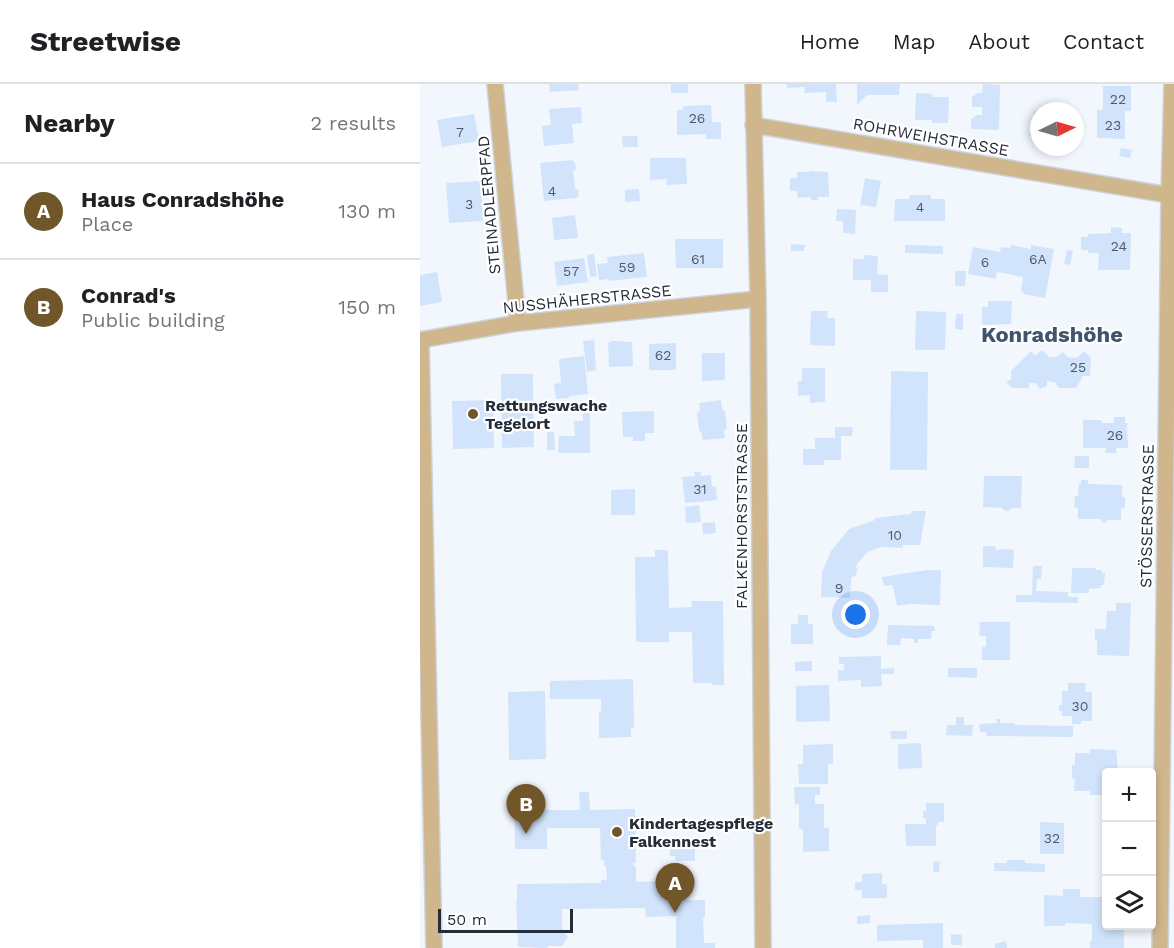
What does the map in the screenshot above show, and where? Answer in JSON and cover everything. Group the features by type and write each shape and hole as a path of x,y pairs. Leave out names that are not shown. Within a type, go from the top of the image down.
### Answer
{"street":[{"name":"STEINADLERPFAD","path":"495,84 518,323"},
{"name":"FALKENHORSTSTRASSE","path":"753,84 758,299 763,948"},
{"name":"STÖSSERSTRASSE","path":"1160,948 1172,84"},
{"name":"ROHRWEIHSTRASSE","path":"753,125 1171,196"},
{"name":"NUSSHÄHERSTRASSE","path":"421,340 518,323 758,299"},
{"path":"421,340 424,653 434,948"}],"building":[{"path":"549,84 578,84 579,90 550,92"},
{"path":"671,84 688,84 688,93 671,93"},
{"path":"787,84 836,84 837,102 826,102 826,92 804,93 805,87 787,88"},
{"path":"857,84 900,84 899,95 867,95 857,105"},
{"path":"983,84 1000,85 999,130 971,129 971,119 982,115 982,107 972,107 972,97 982,93"},
{"path":"1103,86 1131,86 1131,111 1125,111 1125,139 1097,138 1097,110 1103,110"},
{"path":"916,93 932,94 932,97 949,97 948,123 915,120"},
{"path":"684,106 711,106 712,122 721,122 721,139 706,139 706,134 677,135 677,110 682,110"},
{"path":"581,107 582,123 572,124 574,143 544,146 542,126 551,125 549,109"},
{"path":"474,114 479,141 442,147 437,120"},
{"path":"622,136 637,136 638,147 623,147"},
{"path":"1121,148 1132,150 1130,158 1119,156"},
{"path":"650,158 686,158 687,184 666,185 667,179 650,180"},
{"path":"572,160 576,169 573,171 575,188 579,196 544,201 540,163"},
{"path":"797,172 828,172 829,197 818,197 818,200 811,200 811,197 798,198 797,191 790,191 790,178 797,178"},
{"path":"865,178 881,181 876,207 860,205"},
{"path":"481,181 483,221 449,223 446,183"},
{"path":"639,189 640,201 625,202 625,190"},
{"path":"910,195 931,195 931,199 945,199 945,221 894,221 895,199 909,199"},
{"path":"837,209 856,210 855,234 843,233 843,221 836,221"},
{"path":"575,215 578,238 554,240 552,218"},
{"path":"1111,227 1122,228 1122,233 1131,233 1130,270 1098,270 1099,253 1088,253 1088,250 1081,250 1081,237 1088,237 1088,234 1111,233"},
{"path":"675,239 723,239 723,268 676,268"},
{"path":"791,244 805,245 804,251 791,251"},
{"path":"905,245 943,246 943,254 905,253"},
{"path":"1011,245 1031,249 1031,245 1054,249 1045,298 1024,294 1021,290 1023,277 997,272 996,279 968,274 973,247 1000,252 1001,247 1010,248"},
{"path":"1067,250 1073,251 1070,265 1064,264"},
{"path":"644,253 647,277 599,280 597,264 608,263 607,257"},
{"path":"594,254 597,276 590,277 587,255"},
{"path":"864,255 878,256 877,274 888,275 888,292 871,292 871,280 853,280 853,259 864,259"},
{"path":"584,258 588,282 557,286 554,262"},
{"path":"955,271 966,271 965,286 955,286"},
{"path":"437,272 442,302 420,306 420,275"},
{"path":"988,301 1012,301 1011,324 982,325 982,307 988,307"},
{"path":"811,311 828,311 827,318 835,318 835,346 810,345"},
{"path":"916,311 946,312 945,350 915,350"},
{"path":"956,314 963,314 963,330 955,329"},
{"path":"594,340 596,370 587,372 583,341"},
{"path":"612,341 632,342 633,366 609,367 608,343"},
{"path":"676,343 676,370 649,370 649,344"},
{"path":"1042,350 1049,357 1056,357 1063,352 1068,357 1077,358 1084,351 1091,358 1090,376 1083,376 1076,388 1059,388 1055,382 1047,381 1047,386 1040,389 1036,383 1029,383 1029,388 1012,388 1006,382 1011,379 1011,371 1031,351 1035,356"},
{"path":"702,353 725,353 725,380 702,381"},
{"path":"584,356 588,394 556,399 554,384 561,383 559,359"},
{"path":"802,368 825,368 825,402 810,403 810,395 798,396 798,381 802,381"},
{"path":"891,371 928,372 927,470 890,470"},
{"path":"501,374 533,374 534,447 502,448"},
{"name":"Rettungswache Tegelort","path":"493,400 494,448 453,449 452,401"},
{"path":"721,400 727,428 724,431 725,438 703,440 697,413 700,410 699,403"},
{"path":"583,411 590,411 590,453 558,453 559,436 575,436 574,421 583,421"},
{"path":"654,411 654,433 645,433 645,441 633,441 633,437 623,437 622,412"},
{"path":"1114,417 1125,417 1128,448 1116,448 1117,453 1105,453 1106,448 1083,448 1083,420 1102,420 1101,423 1114,423"},
{"path":"835,427 853,427 852,436 841,436 841,460 824,460 824,465 803,465 803,449 815,449 815,438 835,438"},
{"path":"547,432 554,432 555,450 547,450"},
{"path":"1075,456 1089,456 1089,468 1074,468"},
{"path":"694,472 701,472 701,476 711,475 712,487 716,486 717,500 685,503 682,477 695,476"},
{"path":"984,476 1022,476 1021,508 1005,511 1002,508 983,507"},
{"path":"1081,480 1088,480 1088,484 1122,485 1125,508 1121,508 1121,520 1107,520 1103,523 1101,519 1078,519 1078,508 1074,507"},
{"path":"635,489 635,515 611,515 611,490"},
{"path":"699,505 701,522 686,523 685,507"},
{"path":"911,511 926,511 920,545 902,545 903,548 881,547 867,552 857,564 855,577 851,579 850,598 821,597 822,572 831,551 849,529 875,520 875,518 911,514"},
{"path":"715,522 716,533 703,534 702,523"},
{"path":"983,546 995,546 996,550 1014,550 1013,568 983,567"},
{"path":"655,550 668,550 669,608 692,607 691,601 723,601 724,685 693,683 692,632 669,632 669,642 636,642 635,557 655,557"},
{"path":"1033,566 1042,566 1041,579 1037,579 1036,591 1068,592 1068,597 1078,597 1078,603 1016,602 1016,595 1032,595"},
{"path":"1072,568 1102,570 1102,573 1105,573 1104,585 1101,585 1101,588 1089,589 1089,593 1071,593"},
{"path":"941,570 940,605 897,606 893,585 884,586 882,577"},
{"path":"1116,603 1131,603 1129,656 1097,655 1095,629 1106,629 1107,611 1116,611"},
{"path":"798,615 808,615 808,624 813,624 813,644 791,644 791,624 798,624"},
{"path":"980,622 1010,622 1010,660 982,660 982,647 986,647 986,636 979,636"},
{"path":"888,625 934,626 935,631 932,631 931,639 918,639 918,643 914,643 914,639 901,638 900,645 887,645"},
{"path":"881,656 881,669 894,668 894,674 881,674 882,686 861,687 861,680 838,681 838,670 844,670 844,664 839,664 839,657"},
{"path":"812,661 812,671 795,671 795,662"},
{"path":"948,668 977,668 977,678 948,677"},
{"path":"633,679 634,728 631,728 631,737 599,738 601,699 550,699 550,681"},
{"path":"1068,683 1086,683 1085,692 1092,692 1092,721 1072,724 1072,716 1062,716 1059,705 1062,705 1062,691 1068,691"},
{"path":"829,685 830,721 796,722 796,686"},
{"path":"545,691 546,759 509,760 508,692"},
{"path":"956,717 964,717 964,725 973,725 972,736 946,735 947,725 956,725"},
{"path":"996,719 1000,719 1000,723 1015,723 1014,725 1073,726 1073,737 987,736 986,732 980,732 979,724 997,723"},
{"path":"890,731 907,731 907,739 891,739"},
{"path":"921,743 922,768 898,769 898,744"},
{"path":"833,744 833,764 828,764 828,784 799,784 798,764 803,764 803,745"},
{"path":"1090,749 1116,750 1118,768 1102,768 1102,795 1090,795 1090,791 1074,791 1075,779 1072,778 1072,765 1075,765 1075,753 1090,753"},
{"path":"794,787 820,787 820,795 815,795 815,804 824,804 824,828 829,828 829,851 803,852 803,829 799,828 799,804 795,805"},
{"path":"579,792 589,792 590,810 635,809 636,863 633,863 636,867 636,882 687,880 687,900 705,900 704,943 715,943 715,948 676,948 676,916 646,917 645,908 562,909 562,928 568,937 562,946 518,947 517,884 601,883 601,880 607,880 606,866 604,866 604,860 601,860 600,828 547,828 547,849 515,849 514,807 546,806 546,810 580,810"},
{"path":"926,803 944,803 944,822 938,822 936,825 936,846 906,846 905,824 926,824 923,811 926,811"},
{"path":"1040,822 1064,823 1064,854 1040,854"},
{"path":"669,838 695,838 695,861 676,861 675,856 670,856"},
{"path":"1007,860 1025,860 1025,863 1045,864 1045,872 994,871 994,863 1007,863"},
{"path":"934,861 940,862 939,872 933,872"},
{"path":"882,873 882,884 887,884 887,898 862,898 862,890 855,890 855,882 862,882 862,874"},
{"path":"1063,889 1080,889 1080,897 1102,897 1102,930 1124,930 1124,948 1090,948 1092,924 1065,923 1065,926 1044,926 1044,895 1063,896"},
{"path":"870,915 870,923 857,924 857,916"},
{"path":"943,923 943,948 923,948 923,940 877,941 877,925"},
{"path":"951,934 962,935 962,945 951,945"},
{"path":"1006,941 1007,948 995,948 994,944"}],"place":[{"name":"Rettungswache Tegelort","path":"473,414"},
{"name":"Kindertagespflege Falkennest","path":"617,832"},
{"name":"Conrad's","path":"526,834"},
{"name":"Haus Conradshöhe","path":"675,913"}],"district":[{"name":"Konradshöhe","path":"1052,334"}]}
